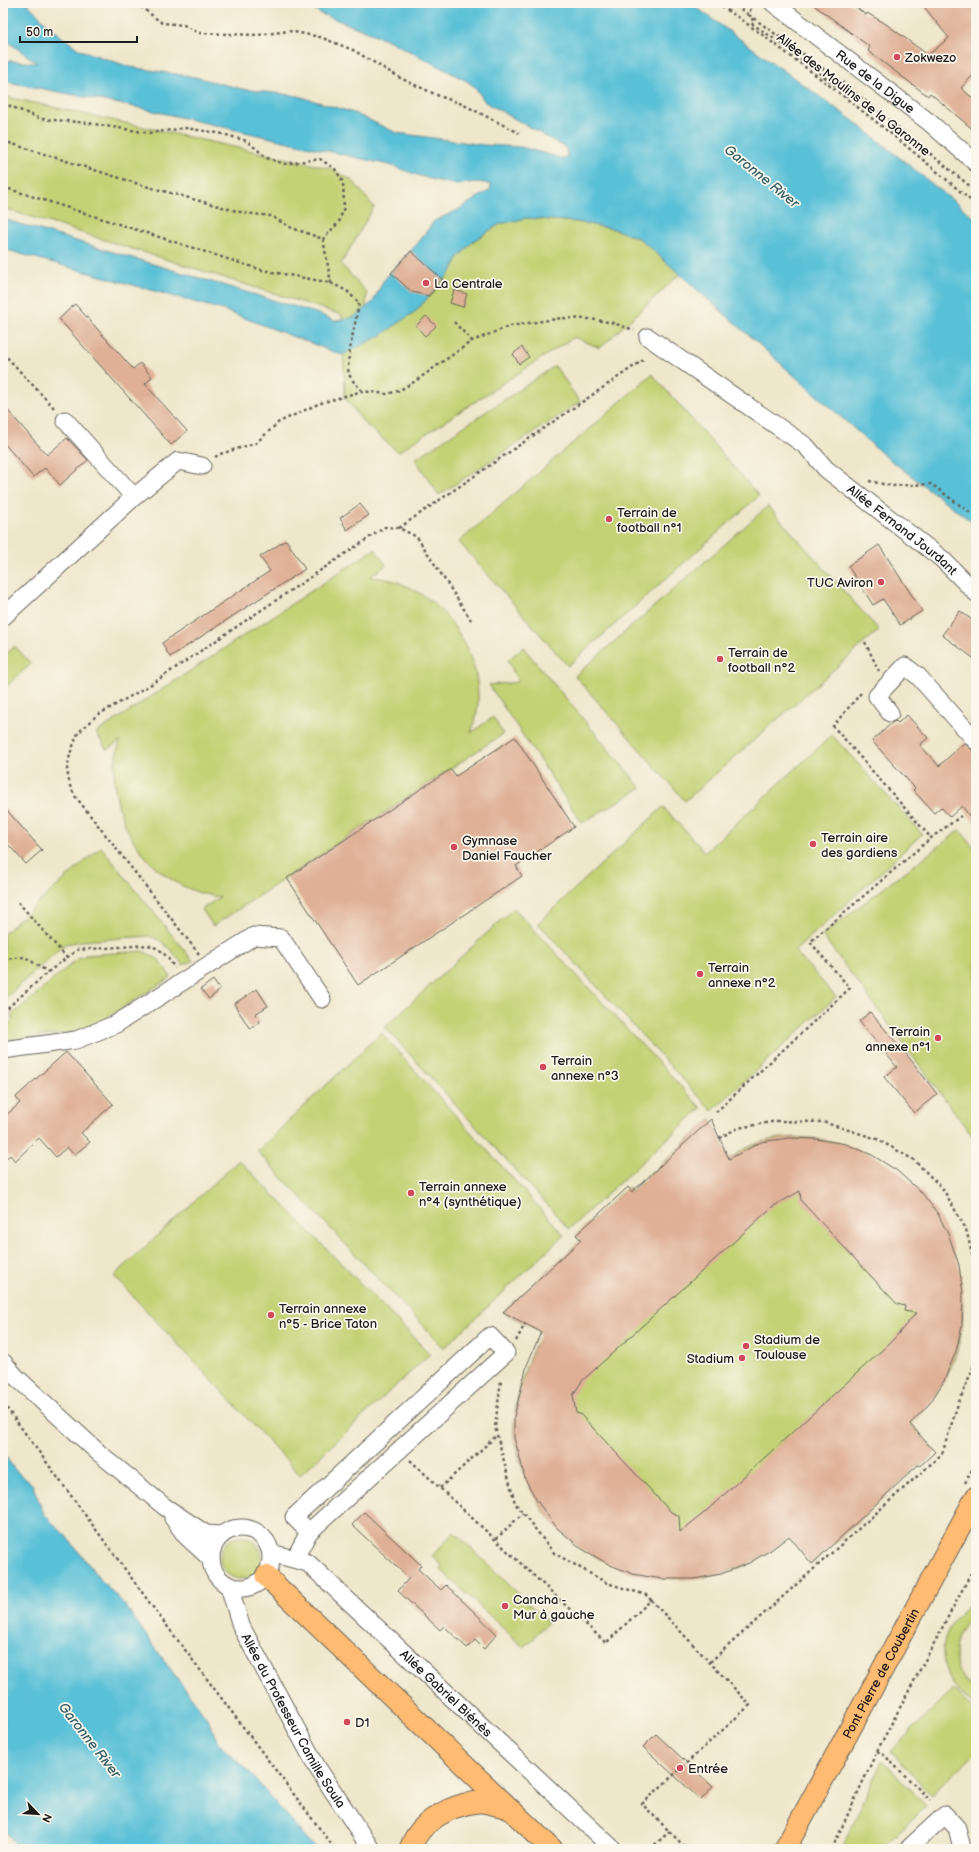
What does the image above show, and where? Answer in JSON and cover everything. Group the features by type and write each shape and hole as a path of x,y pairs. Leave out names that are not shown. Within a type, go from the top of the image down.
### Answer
{"main road":[{"name":"Pont Pierre de Coubertin","path":"785,1849 976,1497"},
{"path":"266,1576 552,1849"},
{"path":"410,1849 421,1830 434,1818 452,1808 479,1802 509,1808"}],"street":[{"name":"Rue de la Digue","path":"773,3 929,122 976,163"},
{"name":"Allée Fernand Jourdant","path":"648,337 806,446 826,469 942,559 976,593"},
{"path":"65,420 134,497"},
{"path":"3,617 134,497 178,461 202,466"},
{"path":"890,713 877,696 905,666 918,676 976,741"},
{"path":"3,1050 76,1040 116,1024 254,936 281,938 322,999"},
{"path":"295,1558 309,1532 506,1353 490,1336 294,1517 309,1532"},
{"path":"3,1362 16,1377 99,1453 165,1507 206,1534 221,1535 236,1528 252,1529 261,1534 268,1542 272,1553 272,1561 266,1576 258,1583 249,1587 239,1588 229,1586 216,1575 212,1567 211,1559 214,1546 221,1535"},
{"path":"165,1507 186,1536 211,1559"},
{"name":"Allée Gabriel Biénès","path":"272,1553 295,1558 308,1563 613,1849"},
{"name":"Allée du Professeur Camille Soula","path":"229,1586 240,1626 317,1767 371,1849"},
{"path":"908,1849 945,1815 958,1828 960,1849"}],"path":[{"path":"136,3 162,23 184,25 198,33 258,35 289,31 320,37 353,50 402,79 439,96 462,104 519,133"},
{"name":"Allée des Moulins de la Garonne","path":"716,3 738,16 848,99 922,158 976,205"},
{"path":"732,3 842,82 976,192"},
{"path":"749,15 752,3"},
{"path":"753,18 751,23 779,42 845,93 848,99"},
{"path":"3,103 41,119 88,123 149,133 186,128 224,134 248,141 268,158 284,164 320,159 335,169 343,182 344,207 339,222 323,239"},
{"path":"3,141 145,186 244,213 271,216 292,228 323,239"},
{"path":"3,187 262,270 331,283 348,291 359,303 349,360 349,372 353,381 362,391"},
{"path":"323,239 331,283"},
{"path":"202,466 220,454 256,443 279,422 318,404 362,391 387,394 398,391 414,382 472,341 510,326 562,318 590,319 613,323 632,329 648,337"},
{"path":"454,322 472,341"},
{"path":"3,353 65,420"},
{"path":"399,528 643,360"},
{"path":"850,487 863,480 892,486 930,484 972,514"},
{"path":"208,965 75,796 70,786 67,770 70,754 78,733 96,716 150,684 385,527 399,528 418,537 471,620"},
{"path":"865,642 879,671 875,677"},
{"path":"865,688 832,726 931,838"},
{"path":"716,1112 850,988 810,942 931,838 962,816"},
{"path":"18,902 66,958"},
{"path":"3,1012 48,972 78,950 148,945 158,948 163,952 184,980"},
{"path":"3,959 25,957 48,972"},
{"path":"719,1138 738,1128 777,1121 823,1122 877,1140 914,1160 943,1189 966,1230 976,1270"},
{"path":"516,1342 525,1324"},
{"path":"710,1662 942,1454 957,1407 976,1360"},
{"path":"502,1374 496,1428 514,1503 554,1552 607,1583 646,1595 750,1705 642,1804 687,1849"},
{"path":"3,1403 154,1610 335,1849"},
{"path":"440,1488 497,1435"},
{"path":"400,1450 606,1643 651,1600"},
{"path":"496,1539 523,1513"},
{"path":"832,1849 877,1751 976,1564"},
{"path":"877,1751 884,1755 930,1800"},
{"path":"650,1849 670,1831"}],"green space":[{"path":"3,96 329,168 352,180 374,207 341,264 367,293 363,344 416,311 451,272 458,258 473,241 500,224 527,218 577,222 614,229 640,239 680,274 600,348 574,337 398,452 364,423 345,397 342,315 3,208"},
{"path":"555,366 580,402 439,495 415,459"},
{"name":"Terrain de football n°1","path":"652,374 759,496 568,666 459,542"},
{"name":"Terrain de football n°2","path":"768,506 879,630 685,801 575,676"},
{"path":"375,549 386,565 370,577 394,581 418,592 433,603 446,616 466,647 473,664 477,682 478,700 475,721 471,733 493,717 503,734 213,926 202,909 220,897 194,891 171,879 151,862 134,842 123,819 116,793 115,767 120,741 107,750 96,733"},
{"path":"15,646 31,664 3,689 3,657"},
{"path":"523,647 641,788 582,823 489,685 518,682 508,660"},
{"name":"Terrain annexe n°2","path":"832,735 922,834 795,951 836,997 712,1111 538,923 663,807 705,852"},
{"name":"Terrain annexe n°1","path":"960,830 976,850 976,1141 822,935"},
{"path":"101,847 193,961 183,965 164,944 149,936 82,941 65,944 3,1000 3,934"},
{"name":"Terrain annexe n°3","path":"514,908 701,1108 569,1229 385,1027"},
{"path":"143,951 158,959 171,977 89,1029 73,1033 3,1040 3,1028 13,1020 11,1016 77,959 86,955"},
{"name":"Terrain annexe n°4 (synthétique)","path":"381,1033 564,1235 444,1348 257,1151"},
{"name":"Stadium","path":"711,1119 729,1159 757,1143 773,1139 798,1137 836,1142 859,1150 887,1164 910,1183 930,1206 946,1232 956,1260 962,1290 962,1320 957,1351 949,1372 932,1399 911,1424 935,1452 920,1466 918,1465 812,1564 789,1536 748,1564 730,1571 689,1579 657,1577 627,1571 598,1558 573,1541 551,1520 533,1494 516,1447 514,1424 517,1397 525,1369 542,1333 503,1312 581,1240 576,1235 628,1187 632,1191"},
{"name":"Terrain annexe n°5 - Brice Taton","path":"239,1160 430,1354 300,1475 114,1276"},
{"name":"Cancha - Mur à gauche","path":"454,1532 548,1622 524,1648 440,1569 442,1566 432,1556"},
{"path":"237,1537 245,1537 253,1540 259,1546 262,1558 259,1570 253,1576 245,1579 237,1579 229,1576 223,1570 220,1562 220,1554 223,1546 229,1540"},
{"path":"976,1598 976,1614 965,1624 959,1633 955,1651 958,1670 962,1678 976,1691 976,1705 966,1698 951,1682 946,1672 943,1650 945,1639 951,1624"},
{"path":"953,1689 976,1713 976,1753 931,1795 891,1751"},
{"path":"882,1760 926,1806 881,1849 842,1849"}],"water":[{"name":"Garonne River","path":"3,3 27,3 51,29 80,50 130,67 195,77 242,89 298,96 354,113 397,133 484,145 521,147 561,158 567,157 566,148 485,102 475,87 465,80 386,39 319,13 308,3 690,3 859,125 976,219 976,525 885,456 640,239 614,229 577,222 527,218 500,224 473,241 458,258 451,272 416,311 380,336 342,355 223,310 3,249 3,219 316,313 335,321 354,317 373,302 383,281 418,243 434,221 456,211 490,190 491,185 480,182 454,184 438,181 393,166 140,108 3,81 3,60 37,63 3,38"},
{"name":"Garonne River","path":"3,1452 14,1469 32,1484 44,1514 66,1536 101,1580 124,1604 207,1718 218,1742 228,1754 244,1766 309,1842 319,1849 20,1849 3,1828"}],"building":[{"path":"811,3 850,3 866,15 867,13 886,24 928,55 949,38 921,3 976,3 976,72 961,88 976,101 976,132 930,93 928,96 868,51 870,47"},
{"path":"411,251 443,280 429,296 412,292 391,273"},
{"path":"454,290 467,294 463,307 450,303"},
{"path":"75,304 133,369 140,363 152,377 145,384 187,431 171,445 59,319"},
{"path":"426,316 436,326 425,336 416,326"},
{"path":"522,347 529,357 519,364 513,354"},
{"path":"3,405 47,455 67,438 88,460 60,485 45,468 33,477 3,442"},
{"path":"360,504 369,515 347,530 340,518"},
{"path":"286,540 305,569 170,657 162,643 270,571 260,557"},
{"name":"TUC Aviron","path":"879,545 922,611 900,625 883,599 873,605 848,566"},
{"path":"960,611 976,623 976,660 942,635"},
{"path":"907,715 928,738 920,745 939,766 964,743 976,753 976,825 962,806 950,817 941,807 934,813 913,790 915,788 872,741 893,722 896,721 898,723"},
{"name":"Gymnase Daniel Faucher","path":"515,737 574,827 516,866 522,876 358,985 287,878 451,769 456,776"},
{"path":"3,806 42,850 26,864 3,839"},
{"path":"213,980 220,990 209,999 201,989"},
{"path":"257,989 268,1006 255,1014 260,1022 250,1029 234,1004"},
{"path":"870,1012 907,1055 937,1094 914,1113 884,1077 897,1067 859,1021"},
{"path":"66,1052 113,1104 81,1133 90,1142 74,1155 67,1147 56,1157 39,1138 15,1161 10,1155 3,1161 3,1118 20,1103 16,1097"},
{"name":"Stadium","path":"711,1119 729,1159 761,1142 789,1138 816,1139 846,1144 872,1155 896,1170 922,1193 938,1214 949,1236 959,1265 963,1294 962,1326 956,1351 944,1381 930,1403 910,1424 935,1452 920,1466 918,1465 812,1564 789,1536 771,1550 749,1563 721,1574 694,1579 662,1579 633,1574 610,1565 582,1549 557,1528 537,1501 525,1479 514,1438 514,1417 527,1365 541,1332 503,1312 581,1240 576,1235 628,1187 632,1192","holes":["800,1191 801,1201 897,1304 905,1306 904,1311 916,1313 892,1341 704,1513 680,1532 679,1516 671,1512 580,1414 576,1413 573,1395 582,1381 772,1207"]},
{"path":"364,1512 421,1565 418,1569 441,1590 446,1585 497,1634 484,1649 475,1640 467,1648 444,1626 440,1630 398,1591 409,1578 352,1525"},
{"name":"Entrée","path":"656,1734 713,1787 701,1800 643,1747"}],"place":[{"name":"Zokwezo","path":"897,57"},
{"name":"La Centrale","path":"426,283"},
{"name":"Terrain de football n°1","path":"609,519"},
{"name":"TUC Aviron","path":"881,582"},
{"name":"Terrain de football n°2","path":"720,659"},
{"name":"Terrain aire des gardiens","path":"813,844"},
{"name":"Gymnase Daniel Faucher","path":"454,847"},
{"name":"Terrain annexe n°2","path":"700,974"},
{"name":"Terrain annexe n°1","path":"938,1038"},
{"name":"Terrain annexe n°3","path":"543,1067"},
{"name":"Terrain annexe n°4 (synthétique)","path":"411,1193"},
{"name":"Terrain annexe n°5 - Brice Taton","path":"271,1315"},
{"name":"Stadium de Toulouse","path":"746,1346"},
{"name":"Stadium","path":"742,1358"},
{"name":"Cancha - Mur à gauche","path":"505,1606"},
{"name":"D1","path":"347,1722"},
{"name":"Entrée","path":"680,1768"}]}
